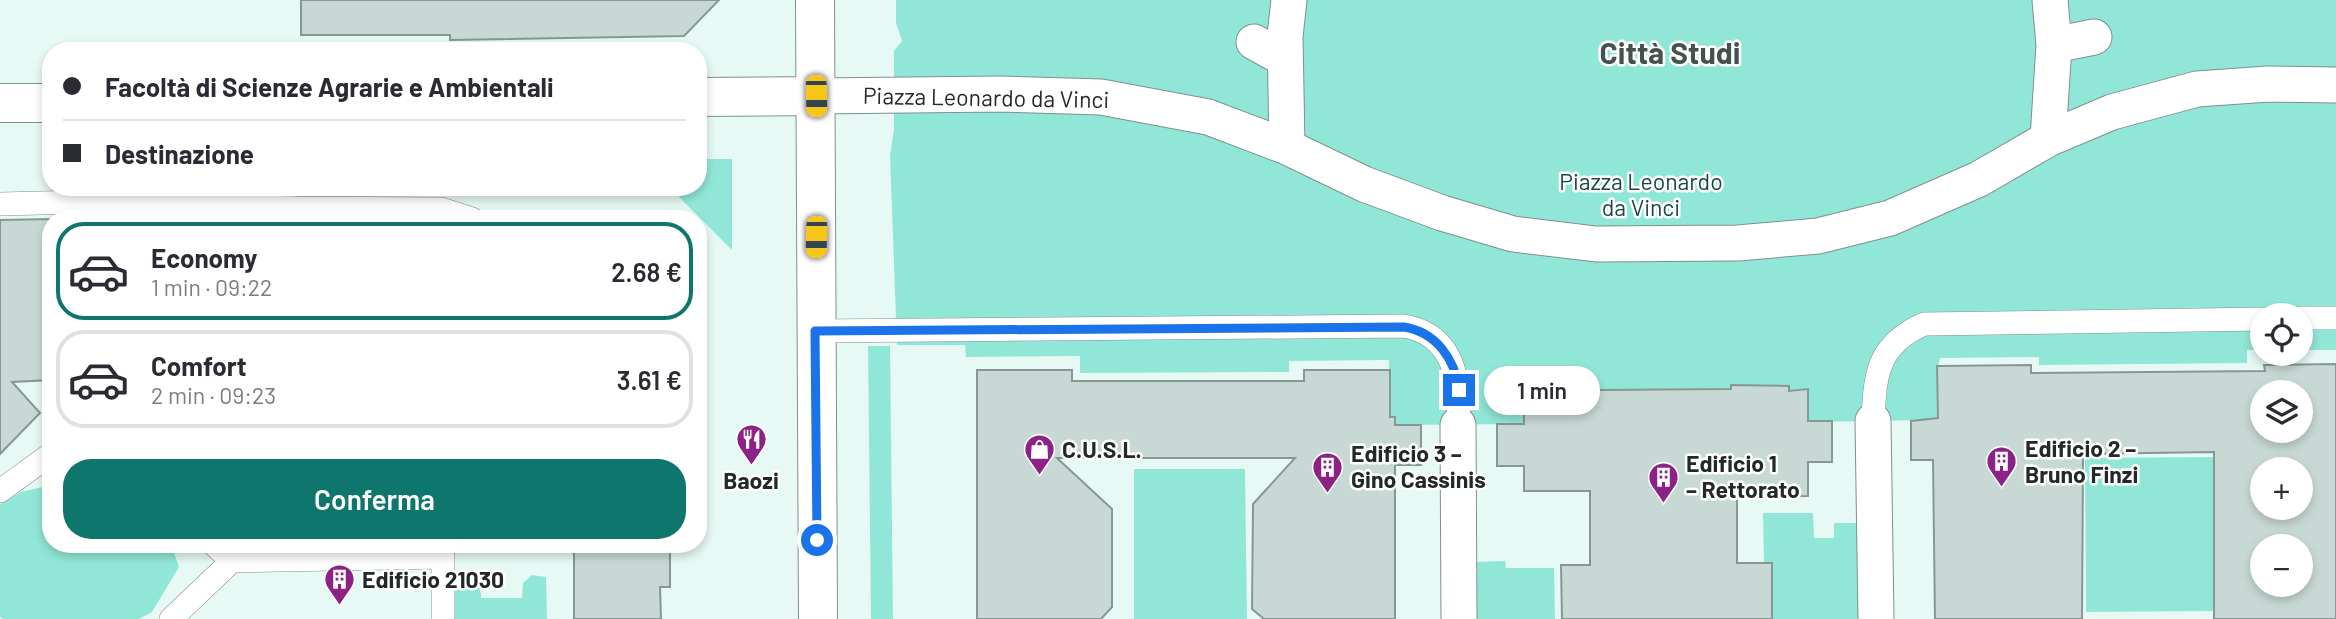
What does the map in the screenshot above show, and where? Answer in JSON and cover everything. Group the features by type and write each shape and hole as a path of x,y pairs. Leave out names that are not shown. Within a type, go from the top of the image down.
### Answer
{"street":[{"path":"815,0 818,619"},
{"path":"1287,147 1285,59 1289,0"},
{"path":"2048,139 2054,45 2050,0"},
{"path":"2054,45 2094,37"},
{"path":"1254,42 1285,59"},
{"name":"Piazza Leonardo da Vinci","path":"816,96 999,94 1101,97 1208,117 1287,147 1364,184 1443,213 1513,234 1596,244 1622,244 1738,243 1818,236 1889,218 1979,179 2048,139 2112,112 2197,89 2267,84 2336,85"},
{"path":"707,97 816,96"},
{"path":"0,103 42,103"},
{"path":"1873,421 1876,619"},
{"path":"1458,425 1459,619"}],"lane":[{"path":"0,204 81,210"},
{"path":"2313,318 2336,318"},
{"path":"1873,421 1875,378 1880,364 1892,344 1910,330 1924,324 2250,319"},
{"path":"815,331 1412,328 1431,338 1447,354 1457,377 1458,425"},
{"path":"0,491 42,461"},
{"path":"223,553 232,561"},
{"path":"170,619 232,561 385,553"},
{"path":"443,553 443,619"}],"green space":[{"name":"Piazza Leonardo da Vinci","path":"896,0 2336,0 2336,350 2313,350 2313,303 2250,303 2250,350 2247,350 2247,363 2039,365 2039,357 1940,358 1938,418 1808,422 1808,389 1789,390 1789,386 1731,385 1731,390 1599,390 1599,387 1541,386 1524,424 1395,425 1395,417 1390,417 1389,360 1289,361 1289,372 1080,373 1080,356 966,357 965,345 897,345 890,156 894,129 894,51 902,41 896,23"},
{"path":"707,159 732,159 732,250 707,225 707,210 692,210 678,196 707,196"},
{"path":"868,346 890,346 893,619 871,619"},
{"path":"2213,457 2214,611 2086,612 2085,458"},
{"path":"1134,469 1245,469 1247,619 1134,619"},
{"path":"42,487 42,553 174,553 179,567 152,612 139,619 0,617 0,504 21,492"},
{"path":"1763,513 1813,513 1814,538 1834,538 1834,523 1862,523 1862,619 1772,619 1764,563"},
{"path":"1505,561 1506,568 1554,568 1555,619 1472,619 1472,562"},
{"path":"532,575 546,577 547,619 448,619 448,584 480,582 481,598 522,598 523,583"}],"building":[{"path":"301,0 719,0 684,36 450,40 450,35 301,35"},
{"path":"42,219 42,380 12,382 40,413 0,454 0,220"},
{"name":"Edificio 2 – Bruno Finzi","path":"2336,364 2336,619 2214,619 2214,452 2083,454 2082,619 1935,619 1933,460 1911,460 1911,421 1938,418 1937,366 2031,365 2031,373 2265,371 2264,366"},
{"name":"Edificio 3 – Gino Cassinis","path":"977,370 1072,370 1072,381 1304,381 1304,370 1390,370 1390,417 1395,417 1395,425 1421,425 1421,465 1395,465 1395,619 1264,619 1252,609 1253,504 1295,458 1057,458 1112,509 1112,607 1101,619 977,619"},
{"name":"Edificio 1 – Rettorato","path":"1731,385 1789,386 1789,391 1808,389 1808,421 1832,421 1832,462 1808,462 1808,496 1737,497 1737,563 1772,563 1772,619 1562,619 1561,565 1590,565 1590,491 1524,491 1524,466 1497,466 1497,424 1524,424 1524,390 1540,390 1540,386 1599,387 1599,390 1731,389"},
{"path":"574,553 670,553 670,587 660,587 661,619 574,619"}],"place":[{"name":"Baozi","path":"751,467"},
{"name":"C.U.S.L.","path":"1039,477"},
{"name":"Edificio 2 – Bruno Finzi","path":"2002,489"},
{"name":"Edificio 3 – Gino Cassinis","path":"1328,494"},
{"name":"Edificio 1 – Rettorato","path":"1663,504"},
{"name":"Edificio 21030","path":"339,607"}],"district":[{"name":"Città Studi","path":"1670,54"}],"route":[{"path":"817,540 815,331 1404,327 1412,328 1440,345 1453,366 1459,390"}]}
